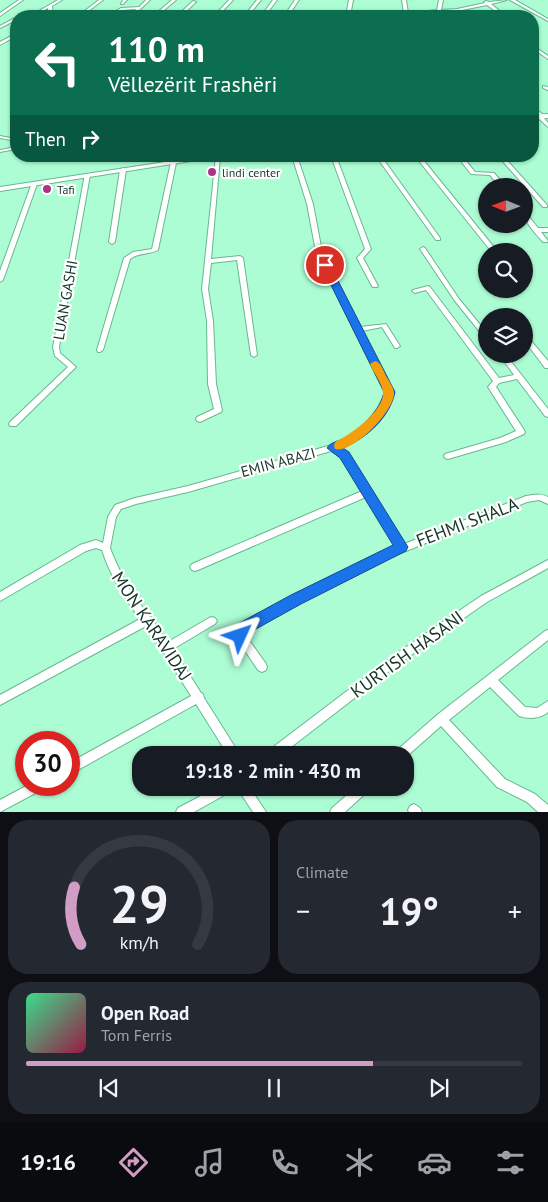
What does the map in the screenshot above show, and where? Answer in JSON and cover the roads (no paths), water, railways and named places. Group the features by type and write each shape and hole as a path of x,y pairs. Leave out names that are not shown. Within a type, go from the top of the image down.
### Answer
{"street":[{"path":"0,17 21,0"},
{"path":"43,10 60,0"},
{"path":"88,10 101,0"},
{"path":"138,10 148,0"},
{"path":"162,10 174,0"},
{"path":"222,10 231,0"},
{"path":"251,10 259,0"},
{"path":"483,0 497,10"},
{"path":"445,10 505,0"},
{"path":"512,0 530,10"},
{"path":"185,10 194,2"},
{"path":"50,6 50,10"},
{"path":"119,10 122,8 140,8"},
{"path":"458,8 462,10"},
{"path":"542,56 548,59"},
{"path":"540,116 548,126"},
{"path":"0,189 180,162"},
{"path":"200,419 218,410 212,384 211,330 205,289 218,162"},
{"name":"EMIN ABAZI","path":"106,548 112,516 118,507 344,444 363,430 386,405 389,392 319,252 310,204 296,162"},
{"path":"334,162 368,249 360,258 375,286"},
{"path":"382,162 438,239"},
{"path":"422,162 488,243"},
{"path":"464,162 474,173 492,174 495,178"},
{"path":"505,162 545,206"},
{"path":"100,350 127,258 135,253 155,250 173,163"},
{"path":"112,242 123,170"},
{"name":"LUAN GASHI","path":"13,424 72,367 57,354 56,347 87,175"},
{"path":"0,280 34,184"},
{"path":"533,226 545,241"},
{"path":"536,230 548,230"},
{"path":"422,249 457,300 478,326"},
{"path":"208,261 240,258 254,356"},
{"path":"415,291 428,288 497,381"},
{"path":"357,330 384,325 397,346"},
{"path":"533,347 548,366"},
{"path":"509,363 548,414"},
{"path":"448,456 503,440 521,432 492,389 497,381 519,376"},
{"path":"333,448 344,455 366,493 402,547"},
{"path":"195,567 366,493"},
{"name":"FEHMI SHALA","path":"262,667 240,636 239,631 371,561 402,547 526,499 540,498 548,501"},
{"path":"0,597 83,548 96,544 106,548"},
{"name":"MON KARAVIDAJ","path":"106,548 108,558 124,589 167,648 229,746"},
{"name":"KURTISH HASANI","path":"284,746 397,659 484,598 548,564"},
{"path":"0,700 148,620"},
{"path":"167,648 212,621"},
{"path":"410,746 441,719 548,634"},
{"path":"490,680 523,712 539,713 548,706"},
{"path":"80,763 199,697"},
{"path":"441,719 501,783 531,798 547,812"},
{"path":"0,806 19,796"},
{"path":"182,812 211,796"},
{"path":"249,796 260,812"},
{"path":"336,812 354,796"}],"place":[{"name":"lindi center","path":"212,172"},
{"name":"Tafi","path":"47,189"}]}
